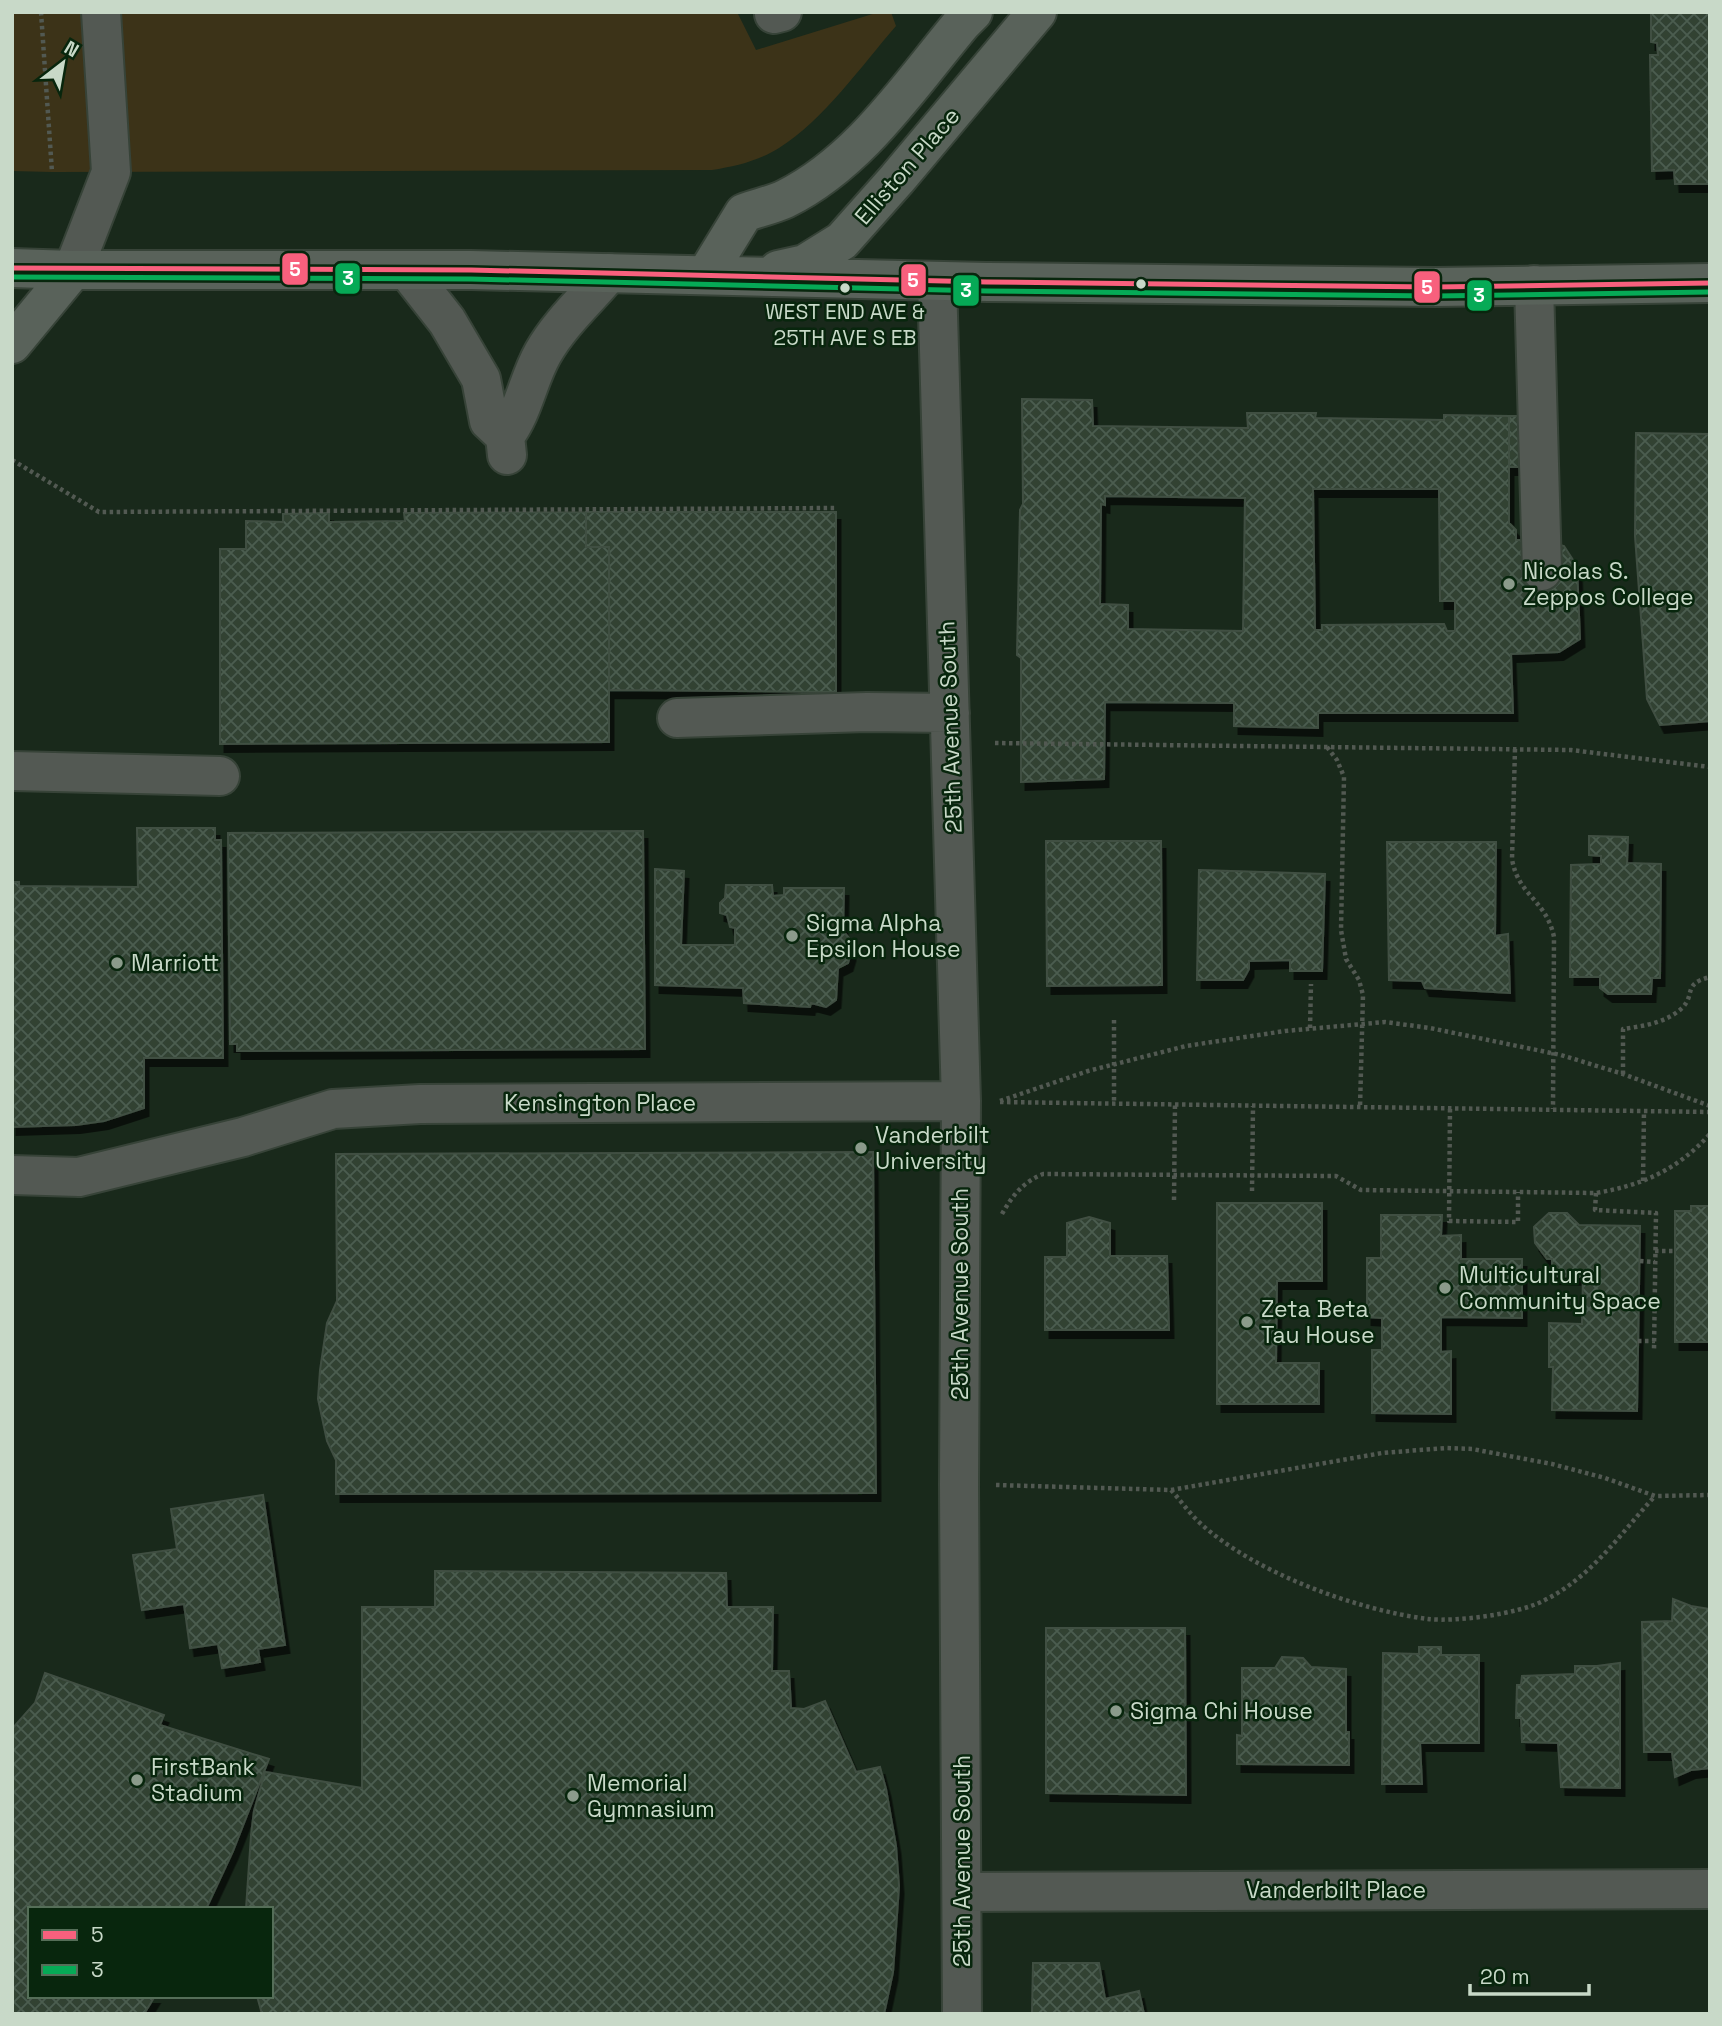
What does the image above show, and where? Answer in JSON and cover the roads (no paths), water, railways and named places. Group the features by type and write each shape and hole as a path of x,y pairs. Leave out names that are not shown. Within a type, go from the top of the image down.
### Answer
{"main road":[{"path":"706,275 744,213 785,199 850,152 973,12"},
{"name":"Elliston Place","path":"749,276 805,264 842,241 898,179 1037,12"},
{"path":"12,268 407,270 937,281 1435,287 1710,284"},
{"path":"12,344 73,270"}],"street":[{"path":"73,270 111,172 101,12"},
{"path":"407,270 447,321 481,379 489,421 506,445 542,354 557,332 609,273"},
{"name":"25th Avenue South","path":"937,281 961,1101 959,1485 962,2014"},
{"path":"1534,285 1542,571"},
{"path":"677,718 950,712"},
{"path":"12,771 220,776"},
{"name":"Kensington Place","path":"12,1175 79,1177 243,1137 333,1109 421,1104 961,1101"},
{"name":"Vanderbilt Place","path":"962,1892 1710,1889"}],"place":[{"name":"WEST END AVE & 25TH AVE S EB","path":"845,288"},
{"name":"Nicolas S. Zeppos College","path":"1509,584"},
{"name":"Sigma Alpha Epsilon House","path":"792,936"},
{"name":"Marriott","path":"117,963"},
{"name":"Vanderbilt University","path":"861,1148"},
{"name":"Multicultural Community Space","path":"1445,1288"},
{"name":"Zeta Beta Tau House","path":"1247,1322"},
{"name":"Sigma Chi House","path":"1116,1711"},
{"name":"FirstBank Stadium","path":"137,1780"},
{"name":"Memorial Gymnasium","path":"573,1796"}]}
